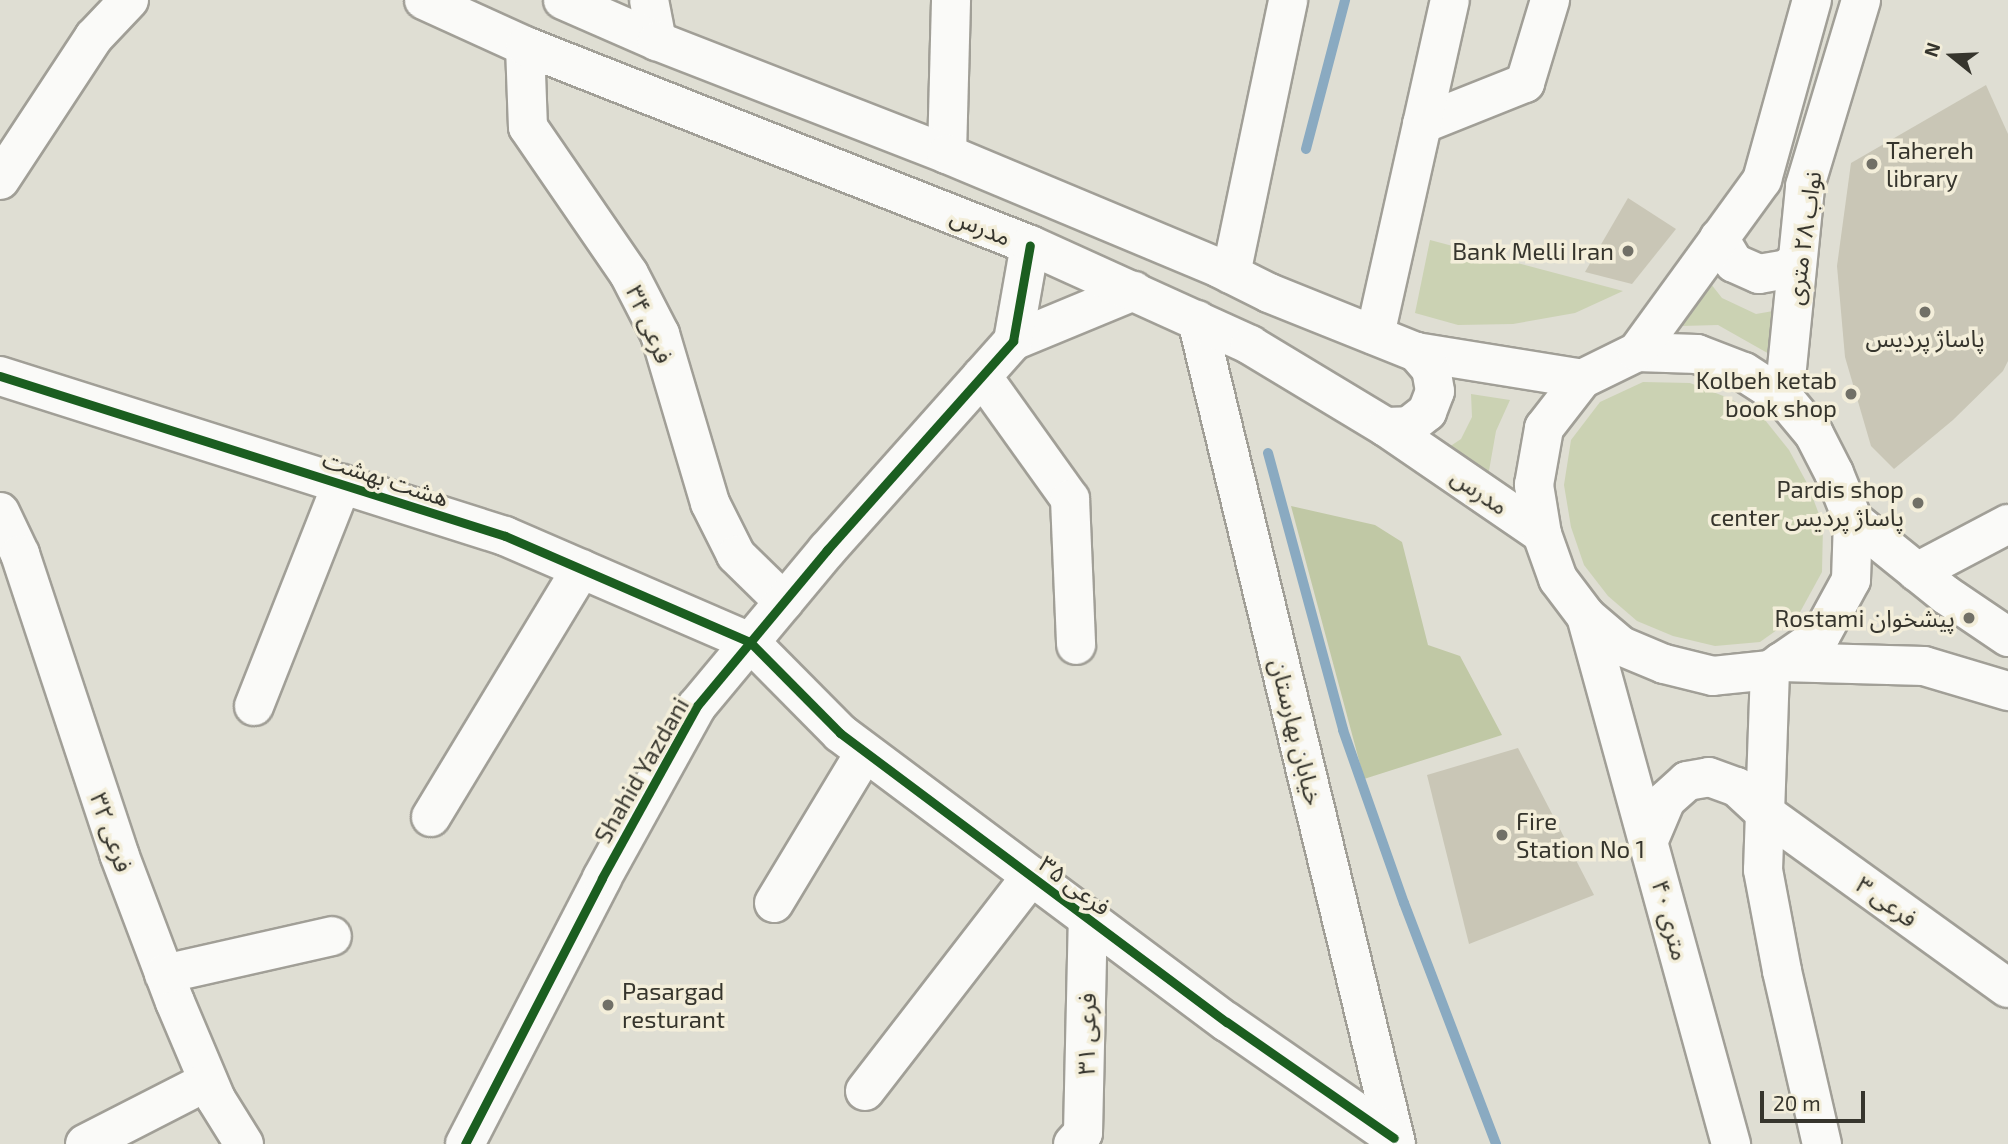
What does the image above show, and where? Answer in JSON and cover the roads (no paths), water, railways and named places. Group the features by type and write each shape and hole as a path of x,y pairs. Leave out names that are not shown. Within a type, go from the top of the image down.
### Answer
{"street":[{"path":"6,160 94,37 128,0"},
{"name":"مدرس","path":"424,0 524,46 1030,245 1135,290 1250,345 1386,427 1542,534"},
{"path":"563,0 657,41 947,154 1416,352 1582,379"},
{"path":"649,0 657,41"},
{"path":"947,154 951,0"},
{"path":"1230,274 1288,0"},
{"path":"1375,335 1450,0"},
{"path":"1422,124 1525,83 1550,0"},
{"name":"نواب ۲۸ متری","path":"1637,352 1762,180 1812,0"},
{"name":"نواب ۲۸ متری","path":"1784,398 1805,186 1861,0"},
{"name":"فرعی ۳۴","path":"524,46 528,127 629,274 660,334 710,503 736,555 784,602"},
{"path":"1719,238 1734,263 1759,274 1787,269 1797,260"},
{"path":"1013,341 1030,245"},
{"path":"1013,341 1135,290"},
{"name":"خیابان بهارستان","path":"1197,320 1395,1141"},
{"name":"Shahid Yazdani","path":"466,1144 602,878 697,706 784,602 1013,341"},
{"path":"1386,427 1409,426 1427,412 1435,391 1431,369 1416,352"},
{"path":"1776,666 1821,635 1851,580 1853,520 1814,434 1784,398 1744,372 1696,354 1637,352 1582,379 1544,428 1534,485 1542,534 1558,579 1586,616 1621,646 1664,664 1713,676 1776,666 1924,666 2008,691"},
{"name":"هشت بهشت","path":"0,376 505,536 750,642"},
{"path":"982,376 1070,499 1076,645"},
{"path":"254,706 342,484"},
{"name":"فرعی ۳۲","path":"0,512 20,554 119,854 164,974 208,1081 244,1144"},
{"path":"1853,520 1917,572 2008,637"},
{"path":"1917,572 2008,524"},
{"path":"431,817 581,569"},
{"name":"۴۰ متری","path":"1586,616 1731,1144"},
{"name":"فرعی ۳۵","path":"750,642 840,733 1227,1022 1395,1141"},
{"path":"1776,666 1763,870 1782,971 1822,1144"},
{"path":"774,903 865,751"},
{"name":"فرعی ۳","path":"1649,840 1666,800 1687,780 1709,777 1737,787 1765,813 2008,988"},
{"path":"864,1091 1031,876"},
{"name":"فرعی ۳۱","path":"1073,1144 1083,1133 1088,919"},
{"path":"164,974 332,936"},
{"path":"85,1144 208,1081"}],"waterway":[{"path":"1306,149 1345,0"},
{"path":"1268,453 1343,730 1404,903 1496,1144"}],"place":[{"name":"Tahereh library","path":"1872,164"},
{"name":"Bank Melli Iran","path":"1628,251"},
{"name":"پاساژ پردیس","path":"1925,312"},
{"name":"Kolbeh ketab book shop","path":"1851,394"},
{"name":"Pardis shop center پاساژ پردیس","path":"1918,503"},
{"name":"Rostami پیشخوان","path":"1969,618"},
{"name":"Fire Station No 1","path":"1502,835"},
{"name":"Pasargad resturant","path":"608,1005"}]}
